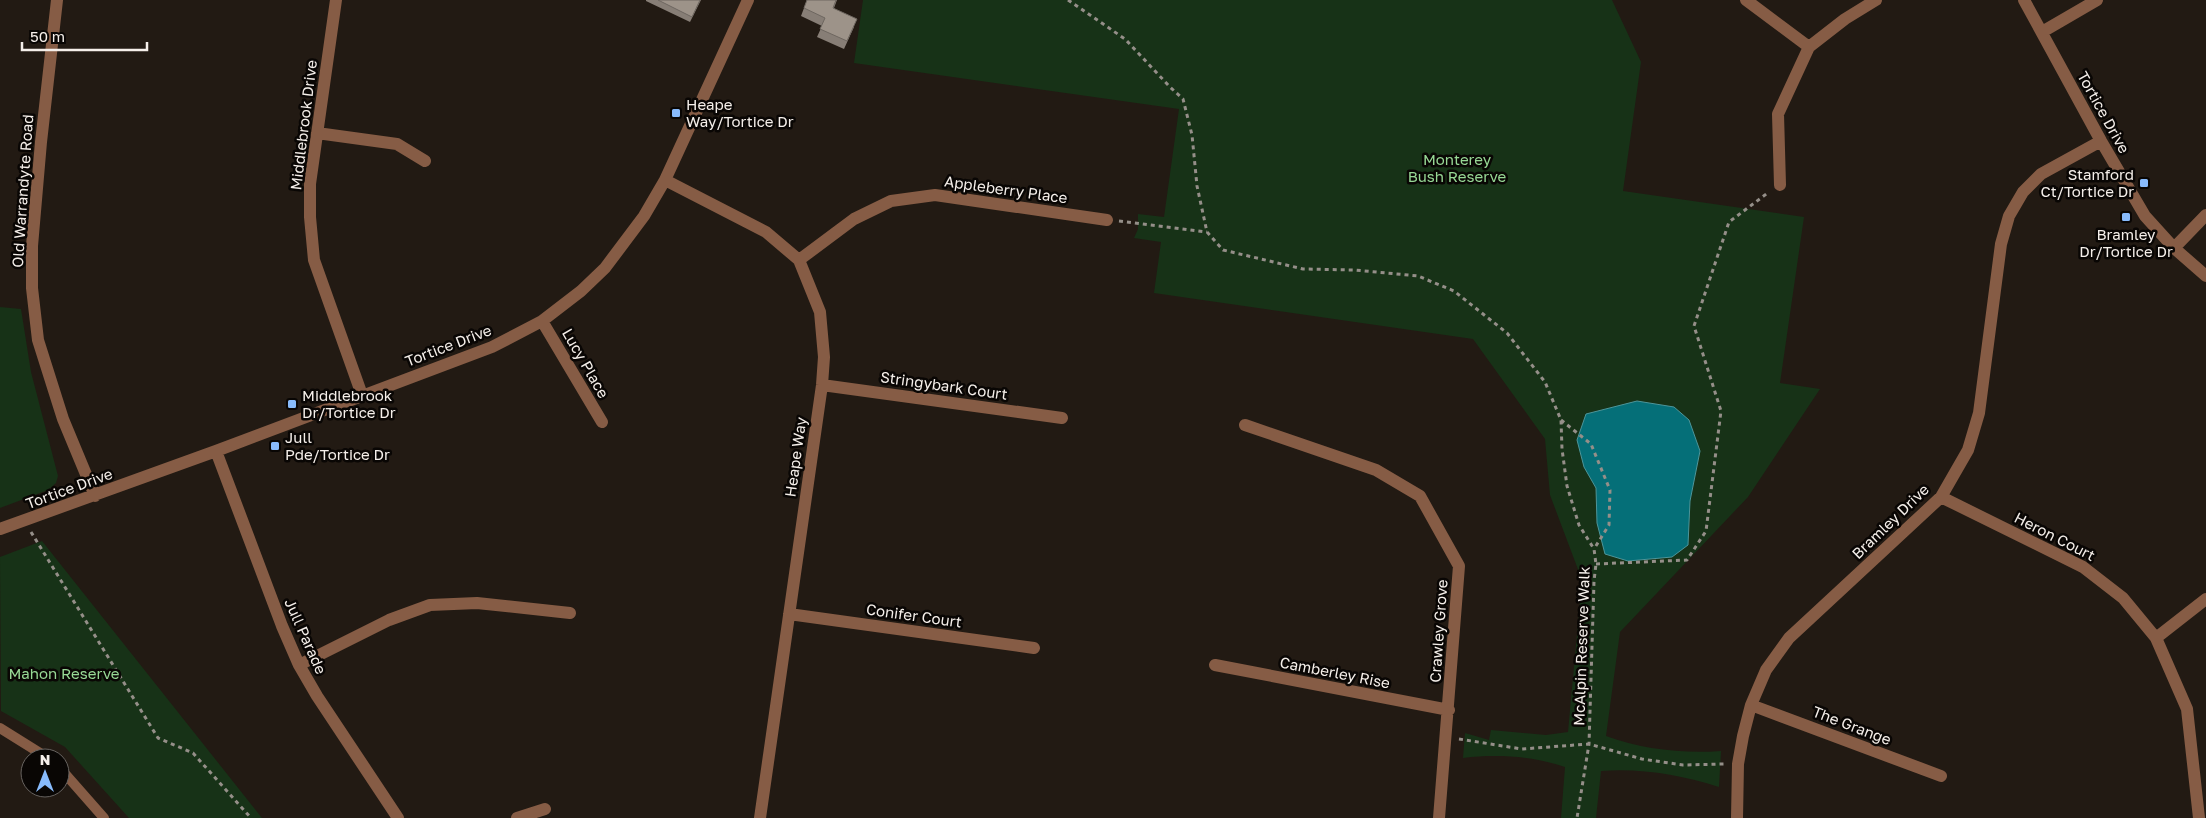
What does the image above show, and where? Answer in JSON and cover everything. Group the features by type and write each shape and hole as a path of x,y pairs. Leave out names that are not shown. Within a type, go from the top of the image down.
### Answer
{"street":[{"name":"Old Warrandyte Road","path":"57,0 40,151 32,246 32,288 38,340 63,419 95,496"},
{"name":"Middlebrook Drive","path":"336,0 310,184 314,260 362,395"},
{"name":"Tortice Drive","path":"0,529 95,496 492,347 542,321 580,291 605,268 644,216 665,180 748,0"},
{"path":"1746,0 1809,48"},
{"path":"1780,184 1778,114 1809,48 1846,19 1876,0"},
{"name":"Tortice Drive","path":"2024,0 2101,141 2145,216 2174,248 2206,276"},
{"path":"2042,32 2097,0"},
{"path":"317,133 397,144 425,161"},
{"name":"Bramley Drive","path":"1737,818 1738,764 1743,736 1752,705 1766,670 1789,638 1941,497 1968,450 1979,412 2000,244 2009,216 2023,192 2041,174 2101,141"},
{"name":"Heape Way","path":"665,180 766,232 799,260 820,312 824,357 822,385 760,818"},
{"name":"Appleberry Place","path":"799,260 854,219 891,201 935,195 1107,220"},
{"path":"2174,248 2206,214"},
{"name":"Lucy Place","path":"542,321 602,422"},
{"name":"Stringybark Court","path":"822,385 1062,418"},
{"name":"Crawley Grove","path":"1244,425 1376,470 1420,496 1459,566 1439,818"},
{"name":"Jull Parade","path":"216,451 282,626 299,665 317,696 398,818"},
{"name":"Heron Court","path":"1941,497 2083,567 2123,598 2156,638 2187,709 2199,818"},
{"path":"2156,638 2206,599"},
{"path":"299,665 389,620 430,604 478,603 570,613"},
{"name":"Conifer Court","path":"789,614 1034,648"},
{"name":"Camberley Rise","path":"1215,665 1449,710"},
{"name":"The Grange","path":"1752,705 1941,776"},
{"path":"517,818 545,809"}],"lane":[{"path":"0,728 32,748"},
{"path":"70,779 104,818"}],"path":[{"name":"McAlpin Reserve Walk","path":"1068,0 1125,39 1170,87 1184,99 1192,135 1196,186 1207,232 1223,250 1303,269 1355,270 1418,276 1454,291 1507,333 1545,382 1561,420 1562,449 1567,486 1579,525 1594,549 1596,564 1589,744 1577,818"},
{"path":"1596,564 1687,560 1706,531 1721,411 1694,326 1729,222 1780,184"},
{"path":"1107,220 1137,222 1207,232"},
{"path":"1561,420 1591,444 1610,490 1609,525 1594,549"},
{"path":"24,521 158,738 194,753 251,818"},
{"path":"1446,737 1522,749 1589,744 1642,759 1683,765 1738,764"}],"green space":[{"name":"Monterey Bush Reserve","path":"863,0 1612,0 1641,62 1623,191 1804,217 1780,383 1820,389 1748,497 1620,632 1606,736 1662,750 1721,751 1719,787 1661,773 1601,771 1596,818 1561,818 1565,767 1540,760 1514,757 1463,758 1465,733 1489,740 1491,730 1546,735 1568,732 1582,580 1550,495 1545,439 1473,339 1154,293 1161,242 1134,238 1138,229 1138,214 1164,217 1179,109 854,63"},
{"path":"0,307 21,309 31,372 58,476 56,483 48,490 0,508"},
{"name":"Mahon Reserve","path":"42,541 262,818 129,818 70,753 70,748 66,748 1,711 0,557"}],"water":[{"path":"1637,401 1674,407 1689,420 1700,451 1690,501 1688,545 1672,557 1628,561 1605,554 1597,523 1596,488 1584,467 1577,440 1586,414"}],"building":[{"path":"658,0 700,0 692,17"},
{"path":"807,0 836,0 833,8 857,19 847,41 820,29 825,18 804,8"}],"place":[{"name":"Heape Way/Tortice Dr","path":"676,113"},
{"name":"Stamford Ct/Tortice Dr","path":"2144,183"},
{"name":"Bramley Dr/Tortice Dr","path":"2126,217"},
{"name":"Middlebrook Dr/Tortice Dr","path":"292,404"},
{"name":"Jull Pde/Tortice Dr","path":"275,446"}]}
